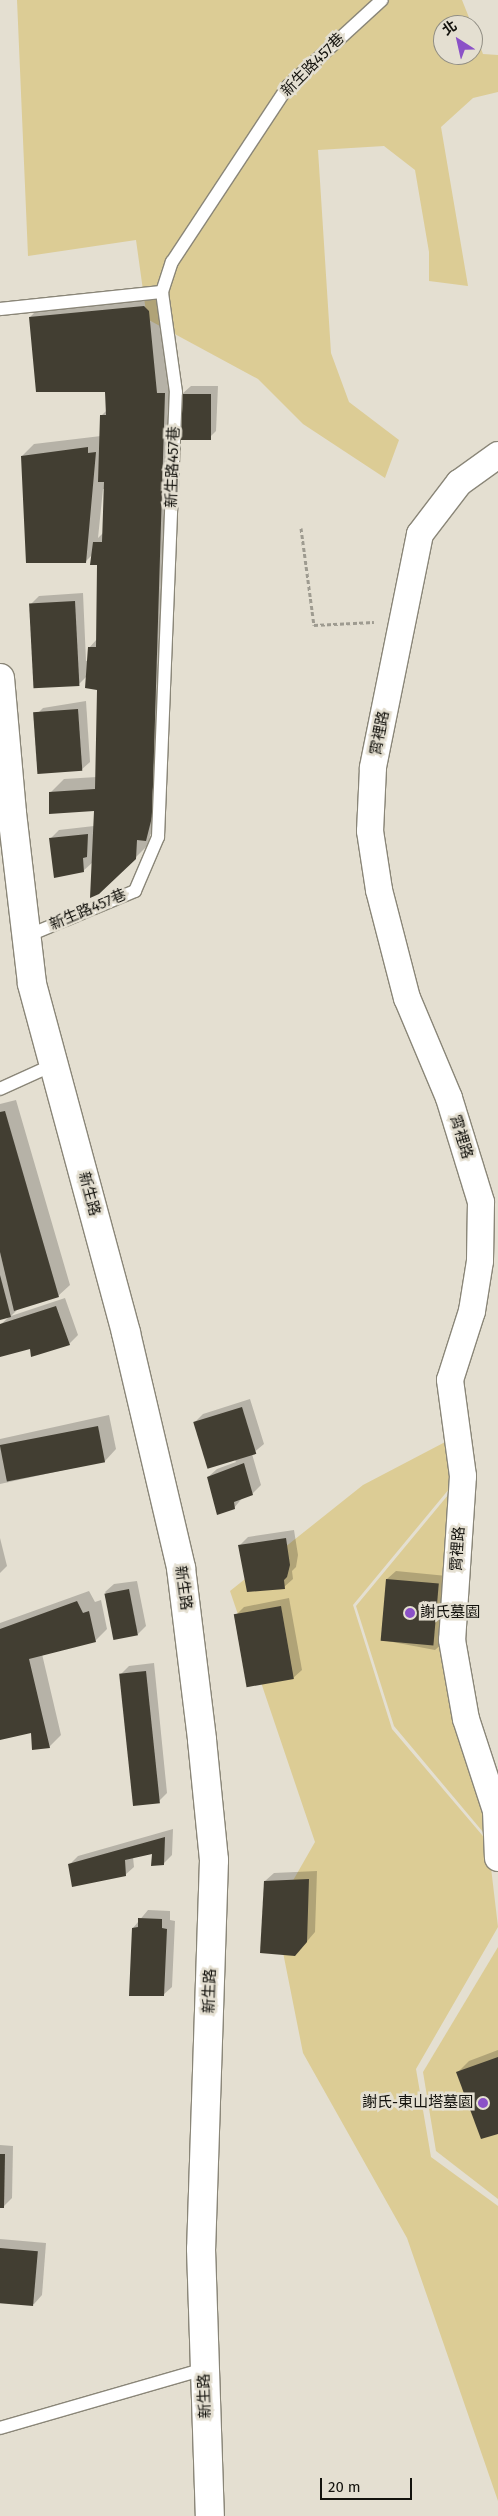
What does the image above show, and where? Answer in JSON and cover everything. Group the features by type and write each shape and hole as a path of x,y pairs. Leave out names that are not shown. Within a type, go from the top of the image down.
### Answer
{"street":[{"name":"霄裡路","path":"498,455 459,483 420,534 373,768 370,831 379,890 407,998 449,1098 481,1202 480,1261 472,1311 450,1380 463,1476 452,1640 466,1719 496,1810 498,1858"},
{"name":"新生路","path":"0,678 6,814 27,936 32,984 126,1333 181,1568 202,1740 214,1860 201,2249 210,2516"}],"lane":[{"name":"新生路457巷","path":"27,936 135,891 158,837 176,392 162,292 172,262 288,86 382,0"},
{"path":"0,309 162,292"},
{"path":"0,1089 53,1065"},
{"path":"0,2428 204,2369"}],"path":[{"path":"301,528 314,625 402,620"}],"shaded area":[{"path":"17,0 462,0 468,15 433,15 433,65 483,65 483,54 498,55 498,92 473,98 441,127 468,286 429,281 429,252 415,170 384,146 318,150 331,353 349,402 399,440 385,478 303,424 258,379 147,319 136,240 28,256"},
{"path":"449,1440 454,1483 353,1605 392,1729 488,1842 498,1927 416,2069 431,2157 498,2206 498,2501 407,2238 303,2053 275,1912 315,1842 230,1591 363,1485"},
{"path":"458,1483 444,1649 488,1838 394,1726 356,1606"},
{"path":"498,1947 498,2199 436,2151 423,2072"}],"building":[{"path":"144,306 149,311 157,393 165,393 152,817 146,841 137,840 136,859 99,894 90,898 94,811 49,814 49,792 95,789 97,690 85,688 88,647 96,647 97,565 90,565 93,542 102,542 104,482 98,482 100,415 106,415 105,392 36,392 29,317"},
{"path":"181,394 211,394 211,440 181,440"},
{"path":"88,447 88,453 96,452 86,563 26,563 21,456"},
{"path":"75,601 79,686 34,688 29,603"},
{"path":"78,709 82,771 37,774 33,712"},
{"path":"88,834 87,857 83,858 84,872 54,878 49,838"},
{"path":"5,1111 59,1297 14,1311 0,1252 0,1112"},
{"path":"0,1275 11,1317 0,1320"},
{"path":"56,1306 70,1345 31,1357 30,1349 0,1357 0,1324"},
{"path":"242,1407 256,1454 208,1469 193,1422"},
{"path":"98,1426 105,1462 7,1481 0,1445"},
{"path":"244,1463 253,1495 234,1502 235,1509 217,1515 207,1477"},
{"path":"286,1538 290,1565 287,1577 284,1580 285,1589 247,1592 238,1545"},
{"name":"謝氏墓園","path":"386,1579 439,1584 433,1645 381,1641"},
{"path":"129,1589 138,1635 113,1640 104,1594"},
{"path":"77,1601 83,1613 89,1611 96,1642 29,1659 50,1748 32,1750 31,1733 0,1740 0,1629"},
{"path":"281,1606 294,1679 247,1687 234,1614"},
{"path":"146,1671 160,1803 133,1806 119,1674"},
{"path":"165,1837 164,1865 151,1866 152,1854 125,1860 126,1876 72,1887 68,1864"},
{"path":"309,1879 307,1942 295,1956 260,1953 264,1881"},
{"path":"138,1918 162,1919 162,1928 167,1929 164,1996 129,1996 132,1928 138,1927"},
{"name":"謝氏-東山塔墓園","path":"498,2057 498,2134 481,2139 456,2072"},
{"path":"0,2154 5,2154 4,2208 0,2208"},
{"path":"0,2248 38,2251 33,2306 0,2303"}],"place":[{"name":"謝氏墓園","path":"410,1613"},
{"name":"謝氏-東山塔墓園","path":"483,2103"}]}
